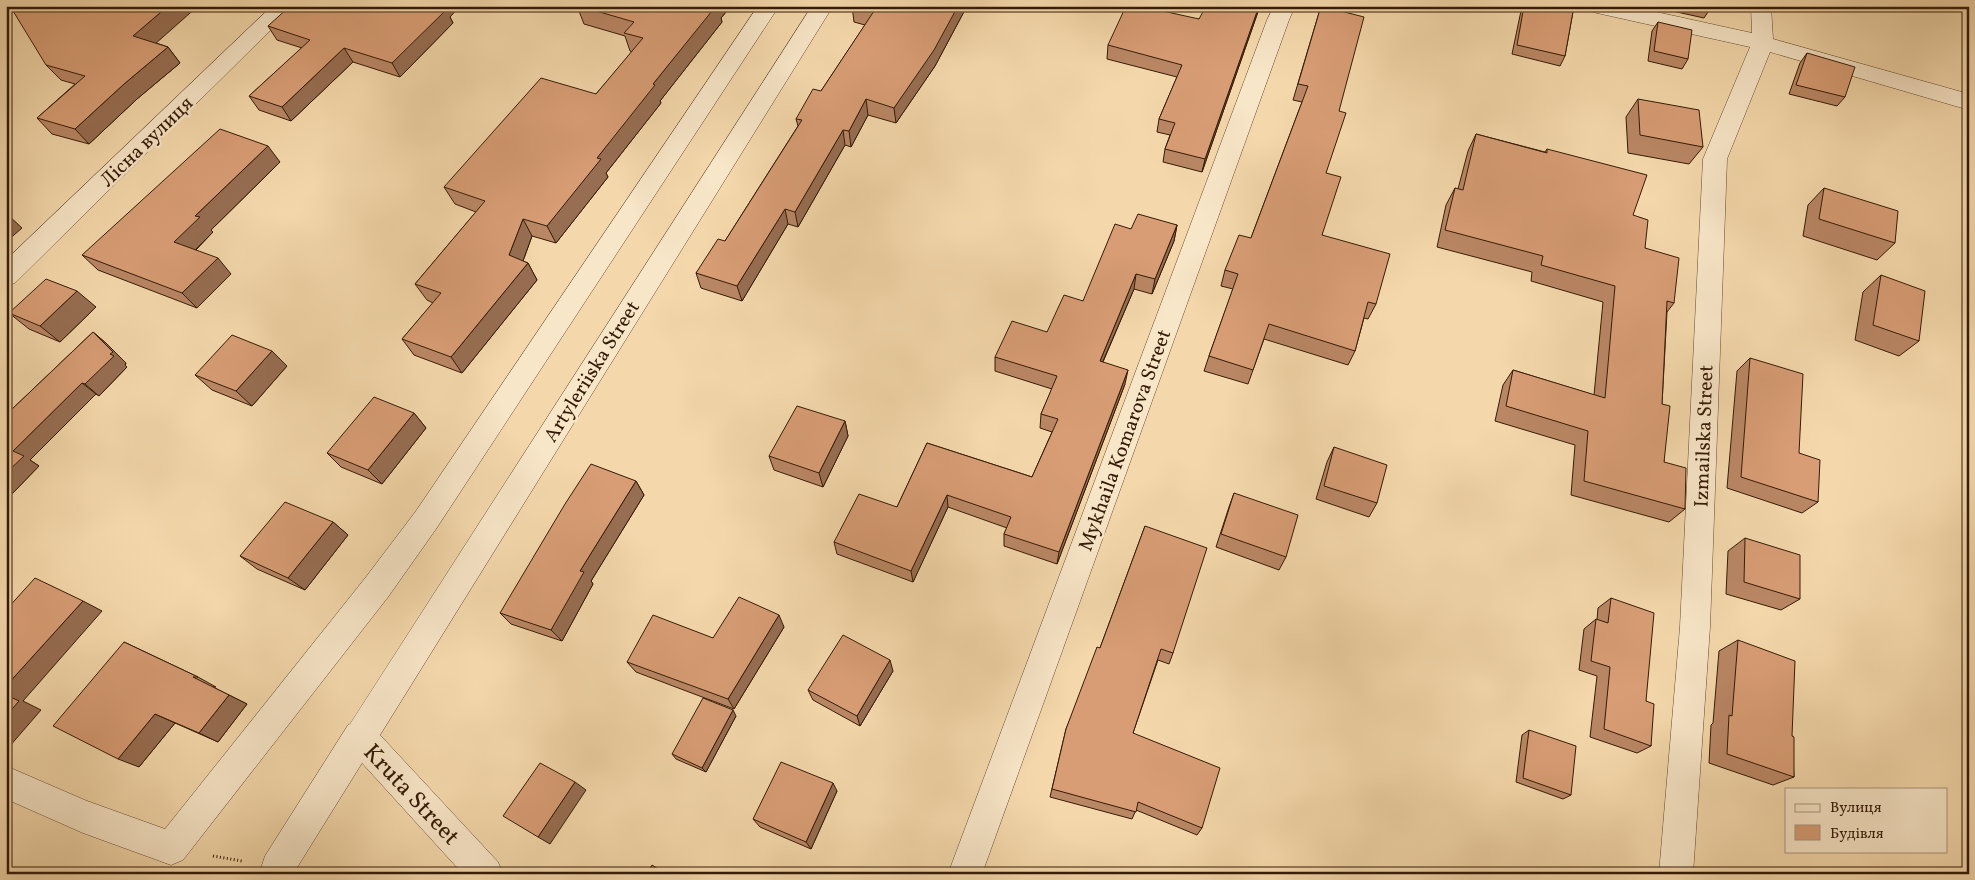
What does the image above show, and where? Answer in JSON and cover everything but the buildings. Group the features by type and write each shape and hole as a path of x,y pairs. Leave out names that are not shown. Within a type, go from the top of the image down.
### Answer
{"street":[{"name":"Лісна вулиця","path":"6,276 285,6"},
{"path":"6,782 83,816 171,848 377,587 426,520 770,6"},
{"name":"Artyleriiska Street","path":"276,871 359,736 823,6"},
{"name":"Mykhaila Komarova Street","path":"964,874 1278,20 1285,6"},
{"path":"1597,6 1763,43 1969,102"},
{"name":"Izmailska Street","path":"1676,874 1695,627 1715,160 1763,43 1761,6"},
{"name":"Kruta Street","path":"359,736 486,874"}],"path":[{"path":"171,848 276,871"}]}
